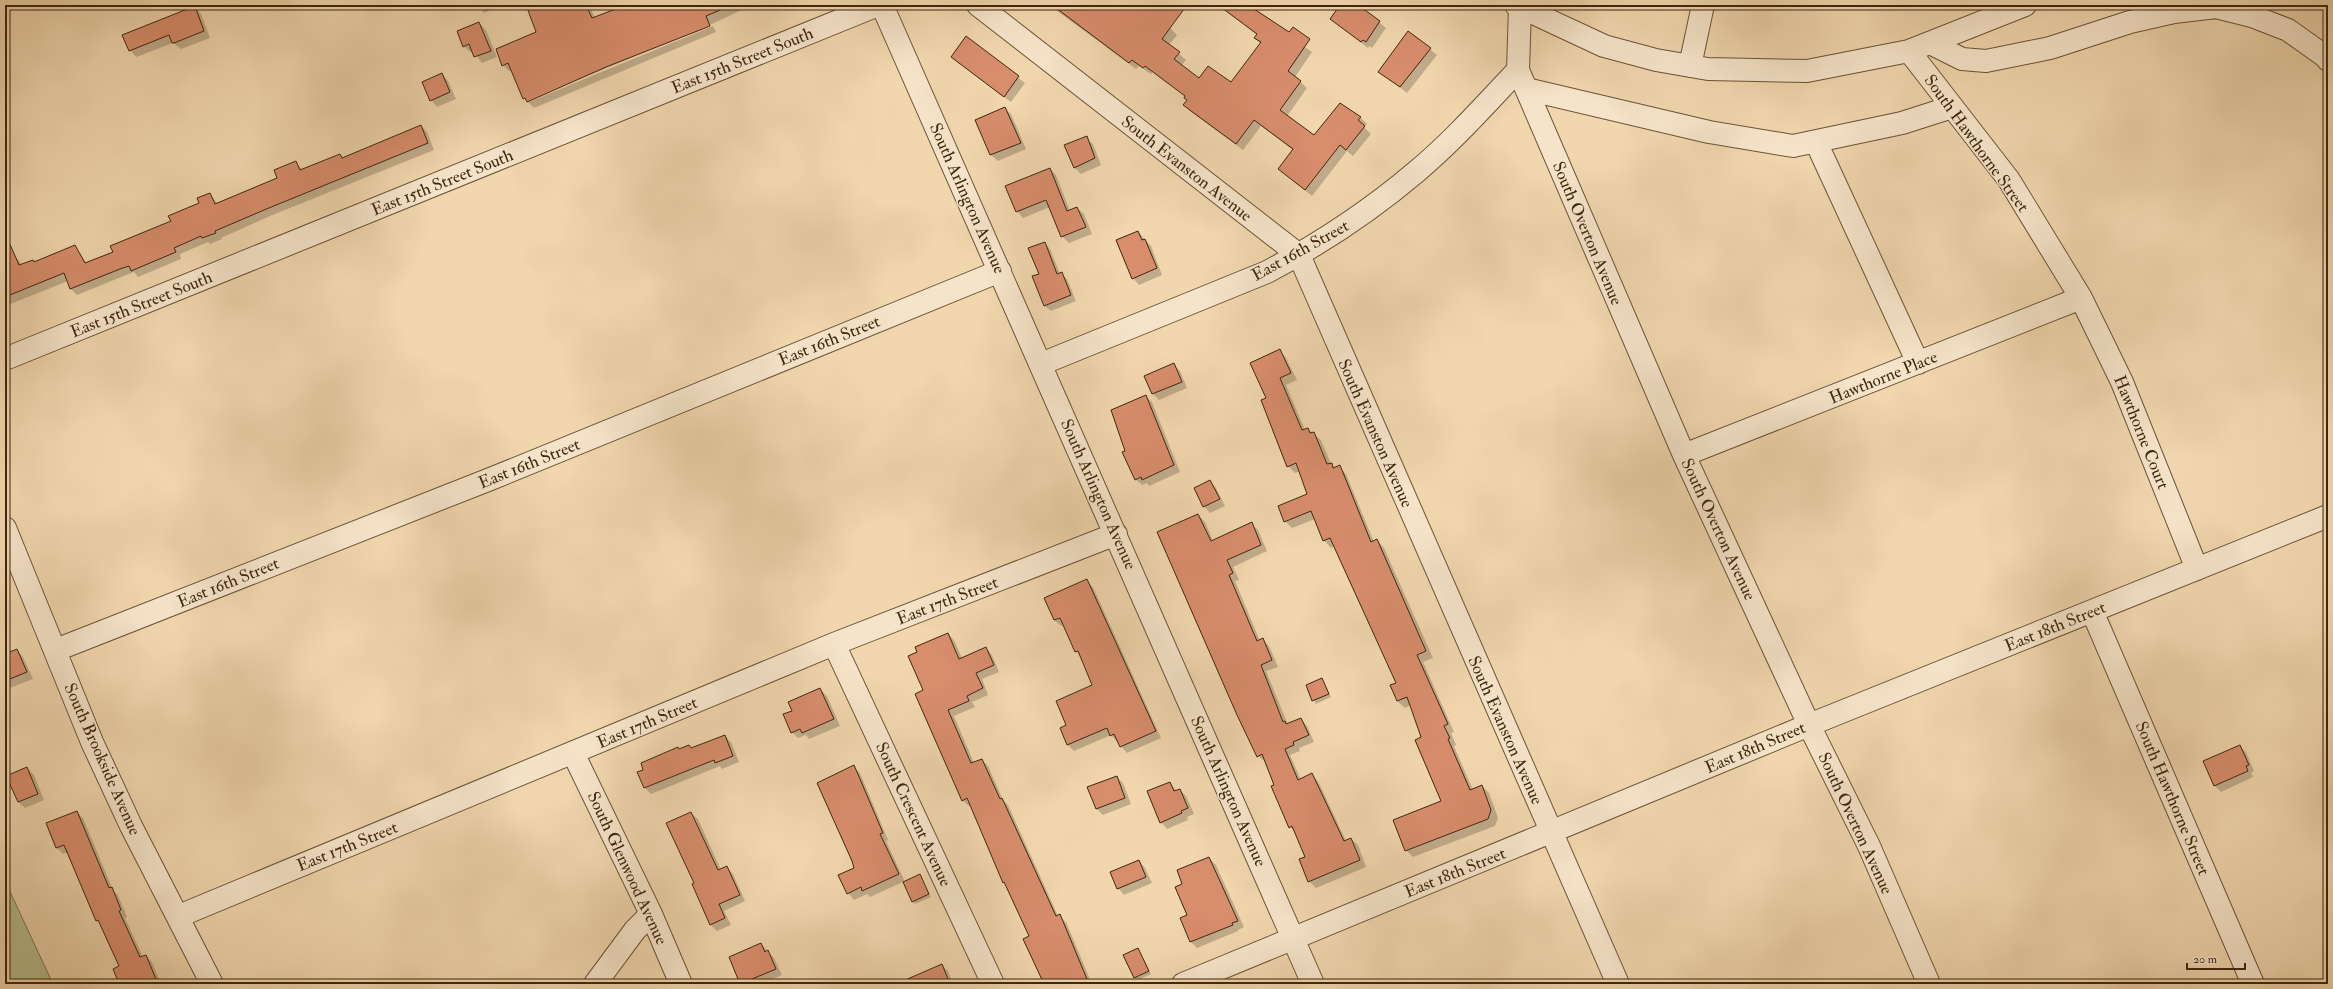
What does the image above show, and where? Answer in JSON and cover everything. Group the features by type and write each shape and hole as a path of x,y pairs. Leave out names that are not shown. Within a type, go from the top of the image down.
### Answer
{"street":[{"name":"East 15th Street South","path":"5,359 878,5"},
{"name":"South Arlington Avenue","path":"882,5 1313,984"},
{"name":"South Evanston Avenue","path":"978,5 1299,255 1550,832 1618,984"},
{"path":"1690,66 1703,5"},
{"path":"1952,107 1902,123 1793,146 1750,141 1522,80 1518,6 1604,46 1656,60 1708,69 1807,71 1909,52 2025,5"},
{"path":"1930,43 1962,59 1986,61 2050,48 2130,22 2174,12 2216,7 2252,16 2288,30 2328,60"},
{"name":"South Hawthorne Street","path":"1909,52 2009,180 2081,298"},
{"name":"East 16th Street","path":"1041,364 1267,272 1299,255 1360,216 1417,171 1522,80"},
{"name":"South Overton Avenue","path":"1522,80 1684,455 1809,724 1869,846 1929,984"},
{"path":"1816,142 1918,362"},
{"name":"East 16th Street","path":"56,650 493,478 1000,271"},
{"name":"Hawthorne Place","path":"1684,455 2081,298"},
{"name":"Hawthorne Court","path":"2081,298 2122,382 2197,569"},
{"name":"East 18th Street","path":"1183,984 1809,724 2328,516"},
{"name":"South Brookside Avenue","path":"5,528 56,650 92,742 125,812 179,916 212,984"},
{"name":"East 17th Street","path":"179,916 834,644 1116,534"},
{"name":"South Hawthorne Street","path":"2092,611 2253,984"},
{"name":"South Crescent Avenue","path":"834,644 993,984"},
{"name":"South Glenwood Avenue","path":"573,753 651,914 681,984"},
{"path":"595,984 635,930 651,914"}],"green space":[{"path":"5,881 53,984 5,984"}],"building":[{"path":"526,5 586,5 592,18 626,5 732,5 706,16 710,26 606,67 527,102 525,98 523,99 508,63 502,66 496,49 536,32"},
{"path":"1052,5 1187,5 1162,39 1180,52 1174,59 1199,78 1208,66 1231,82 1261,42 1254,38 1257,34 1218,5 1248,5 1289,32 1293,27 1310,39 1288,71 1301,81 1280,110 1314,135 1340,103 1361,117 1358,120 1365,126 1346,150 1340,145 1305,190 1278,169 1293,149 1254,120 1236,144 1183,105 1187,100 1184,98 1185,96 1145,66 1143,68 1132,60 1129,63"},
{"path":"1340,5 1358,5 1380,21 1366,42 1363,40 1361,42 1330,19"},
{"path":"195,6 204,31 174,43 172,43 169,35 129,51 122,35"},
{"path":"479,22 491,51 474,57 469,44 463,47 457,31"},
{"path":"1408,31 1431,48 1400,87 1378,72"},
{"path":"966,36 1019,76 1004,97 951,57"},
{"path":"442,73 450,92 430,101 422,82"},
{"path":"1005,107 1021,143 990,155 975,120"},
{"path":"421,125 428,143 264,210 215,231 216,233 202,238 201,236 174,248 176,252 131,271 129,266 70,289 64,273 5,297 5,233 19,265 33,260 34,262 75,245 85,263 113,252 110,246 171,221 168,216 199,203 197,198 210,193 215,204 277,178 274,170 296,161 300,170 340,154 342,158"},
{"path":"1087,136 1095,158 1074,168 1064,145"},
{"path":"1050,168 1067,211 1077,207 1086,227 1061,237 1046,200 1016,212 1005,186"},
{"path":"1138,231 1142,240 1145,239 1157,268 1132,279 1116,240"},
{"path":"1045,242 1057,274 1062,272 1071,295 1044,306 1032,276 1039,274 1028,248"},
{"path":"1280,349 1291,373 1280,378 1302,430 1308,428 1310,433 1314,432 1327,464 1332,463 1333,468 1340,465 1371,542 1377,539 1426,651 1417,655 1448,724 1444,726 1450,738 1448,739 1470,790 1482,785 1491,810 1488,819 1405,851 1393,820 1441,801 1415,740 1421,737 1407,697 1397,701 1390,685 1396,683 1330,538 1323,541 1311,511 1284,522 1278,506 1307,494 1296,463 1287,467 1261,400 1266,398 1250,363"},
{"path":"1174,363 1182,382 1152,394 1144,376"},
{"path":"1146,395 1174,465 1142,480 1141,477 1135,480 1122,452 1125,451 1111,410"},
{"path":"1210,480 1220,499 1203,507 1194,488"},
{"path":"1198,514 1211,541 1252,522 1261,545 1227,560 1233,573 1229,575 1257,641 1263,638 1272,660 1261,665 1283,722 1285,721 1286,724 1301,718 1309,735 1293,742 1294,745 1285,749 1298,780 1312,773 1344,841 1351,838 1360,860 1308,882 1299,859 1305,857 1292,826 1289,828 1271,786 1274,785 1262,754 1257,757 1237,715 1157,532"},
{"path":"1087,579 1156,731 1120,747 1114,734 1110,736 1107,728 1067,745 1060,728 1066,725 1056,701 1092,685 1078,651 1075,652 1060,618 1054,620 1044,598"},
{"path":"948,633 959,659 986,647 994,665 976,673 983,688 967,696 969,701 948,710 971,763 982,759 1000,799 1002,798 1056,916 1060,914 1089,984 1044,984 1023,939 1029,936 1004,882 1003,883 967,798 962,801 915,694 923,690 908,656 917,652 915,647"},
{"path":"17,649 27,672 5,681 5,654"},
{"path":"1322,678 1329,694 1312,701 1306,685"},
{"path":"820,688 834,719 802,733 800,729 791,733 783,714 792,711 788,702"},
{"path":"725,735 733,756 715,763 714,760 644,788 637,772 643,770 641,763 678,747 679,749 689,745 691,748"},
{"path":"2240,745 2249,765 2246,766 2248,771 2214,786 2203,761"},
{"path":"854,765 883,833 880,834 899,874 862,891 861,887 847,894 838,875 854,868 817,783"},
{"path":"27,767 38,794 18,802 6,776"},
{"path":"1117,776 1125,798 1096,809 1087,787"},
{"path":"1170,782 1174,791 1180,789 1188,808 1181,811 1182,813 1160,823 1147,791"},
{"path":"77,811 109,888 112,887 121,910 119,911 140,957 146,955 158,984 119,984 113,969 119,966 98,920 96,921 64,845 56,848 46,823"},
{"path":"691,812 718,870 727,866 740,895 719,904 725,918 710,925 692,884 694,883 666,823"},
{"path":"1209,857 1238,921 1232,923 1233,925 1190,942 1180,918 1187,915 1175,887 1182,884 1177,870"},
{"path":"1139,860 1146,877 1117,889 1110,872"},
{"path":"920,874 929,894 912,902 903,882"},
{"path":"761,943 765,952 768,950 776,969 740,984 729,957"},
{"path":"1138,948 1149,971 1134,978 1123,955"},
{"path":"942,964 950,984 896,984"}]}
